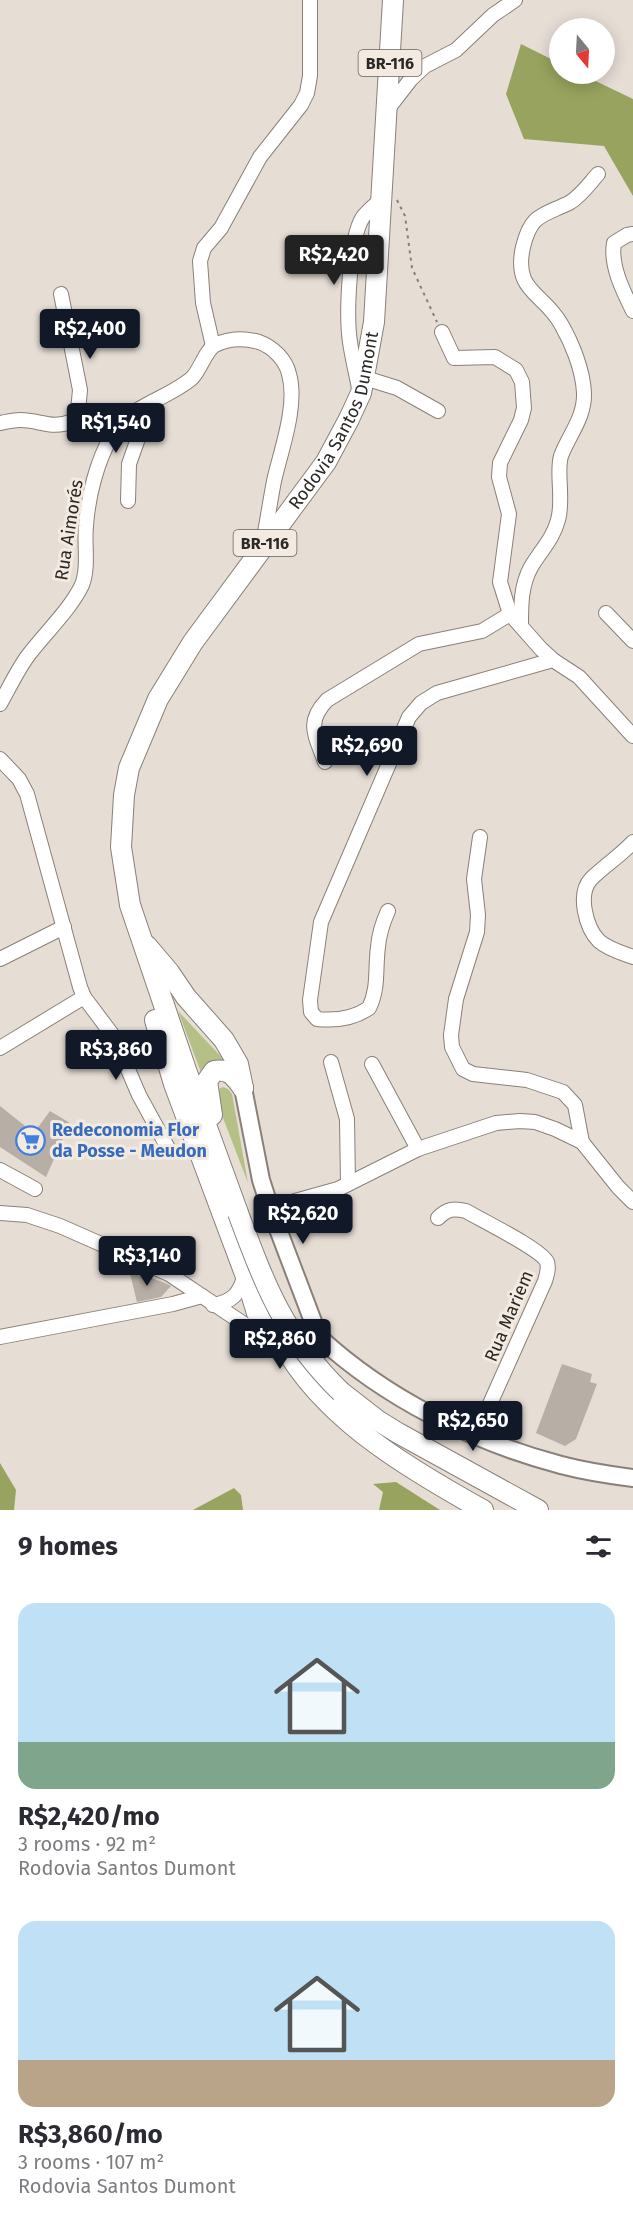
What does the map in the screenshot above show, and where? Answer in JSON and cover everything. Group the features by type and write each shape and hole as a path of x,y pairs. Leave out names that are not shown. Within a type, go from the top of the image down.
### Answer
{"highway":[{"name":"Rodovia Santos Dumont","path":"214,1146 130,905 121,848 124,795 129,768 158,699 193,642 326,462 349,419 363,386 374,322 393,0"},
{"path":"139,936 186,997 224,1040 238,1064 243,1088"},
{"path":"139,936 154,1017 165,1054 257,1313 264,1326 283,1347 314,1390 336,1411 406,1465 483,1510"},
{"path":"214,1146 207,1081 214,1071 222,1070 230,1072 243,1088"},
{"name":"BR-116","path":"214,1146 262,1277 297,1342 319,1370 341,1392 377,1420 538,1510"}],"main road":[{"path":"243,1088 257,1162 270,1208 303,1295 307,1329 304,1357 283,1347 281,1326 307,1329 340,1357 414,1406 476,1435 525,1454 562,1465 633,1478"}],"street":[{"path":"263,545 289,418 291,389 289,373 280,356 266,345 249,339 229,340 213,346 203,303 200,261 204,248 220,228 264,150 308,93 310,0"},
{"path":"387,110 424,66 456,50 493,15 516,0"},
{"path":"521,624 523,587 531,568 552,539 559,518 562,491 561,458 582,411 584,396 583,381 561,323 548,306 528,288 521,275 520,264 527,232 533,222 544,212 569,202 581,193 598,174"},
{"path":"383,192 357,227 350,275 349,339 363,386 397,388 438,411"},
{"path":"633,234 614,243 612,251 619,278 633,311"},
{"path":"0,423 19,420 48,426 62,426 73,422 78,411 80,390 61,294"},
{"path":"442,332 454,358 495,357 516,370 522,382 524,408 521,420 500,463 499,477 509,514 500,582 510,614 521,624 531,640 553,660 579,677 633,736"},
{"name":"Rua Aimorés","path":"0,704 26,658 82,583 86,567 86,523 102,455 113,432 131,415 181,387 195,375 213,346"},
{"path":"128,501 129,464 141,430 142,408"},
{"path":"606,613 633,641"},
{"path":"325,762 313,723 317,710 327,700 418,644 482,631 510,614"},
{"path":"388,911 378,947 376,990 369,1008 349,1018 317,1019 310,1007 321,922 409,717 421,703 437,693 553,660"},
{"path":"0,759 20,779 27,794 84,997 114,1037 139,1095 169,1150"},
{"path":"480,837 474,879 478,915 477,932 456,999 452,1047 463,1069 473,1074 527,1080 563,1092 570,1097 574,1105 582,1142"},
{"path":"633,842 589,881 584,898 590,925 597,939 606,946 633,957"},
{"path":"0,959 64,927"},
{"path":"0,1048 84,997"},
{"path":"331,1062 347,1119 348,1184"},
{"path":"372,1064 418,1149"},
{"path":"270,1208 348,1184 418,1149 496,1123 520,1121 535,1122 582,1142 633,1202"},
{"path":"0,1170 35,1189"},
{"name":"Rua Mariem","path":"438,1218 446,1210 466,1211 538,1252 547,1263 545,1281 476,1435"},
{"path":"0,1213 27,1215 111,1247 169,1274 283,1347"},
{"path":"0,1337 173,1304 208,1300 223,1303 235,1297 242,1286 245,1274"},
{"path":"229,1313 257,1313 307,1329"}],"path":[{"path":"383,192 397,200 405,216 412,268 442,332"}],"green space":[{"path":"521,44 549,58 549,84 602,84 633,99 633,196 604,146 524,139 506,94"},
{"path":"178,1011 228,1064 202,1075"},
{"path":"223,1087 232,1094 248,1183 217,1102 217,1090"},
{"path":"0,1463 16,1490 14,1510 0,1510"},
{"path":"396,1482 440,1510 379,1510 383,1492 373,1484"},
{"path":"234,1488 241,1495 243,1510 193,1510"}],"building":[{"name":"Redeconomia Flor da Posse - Meudon","path":"0,1106 34,1133 50,1111 70,1123 46,1177 0,1147"},
{"path":"129,1269 171,1286 161,1297 137,1302"},
{"path":"562,1364 592,1374 590,1382 597,1384 576,1439 565,1446 536,1433"}],"place":[{"name":"Redeconomia Flor da Posse - Meudon","path":"31,1140"}]}
